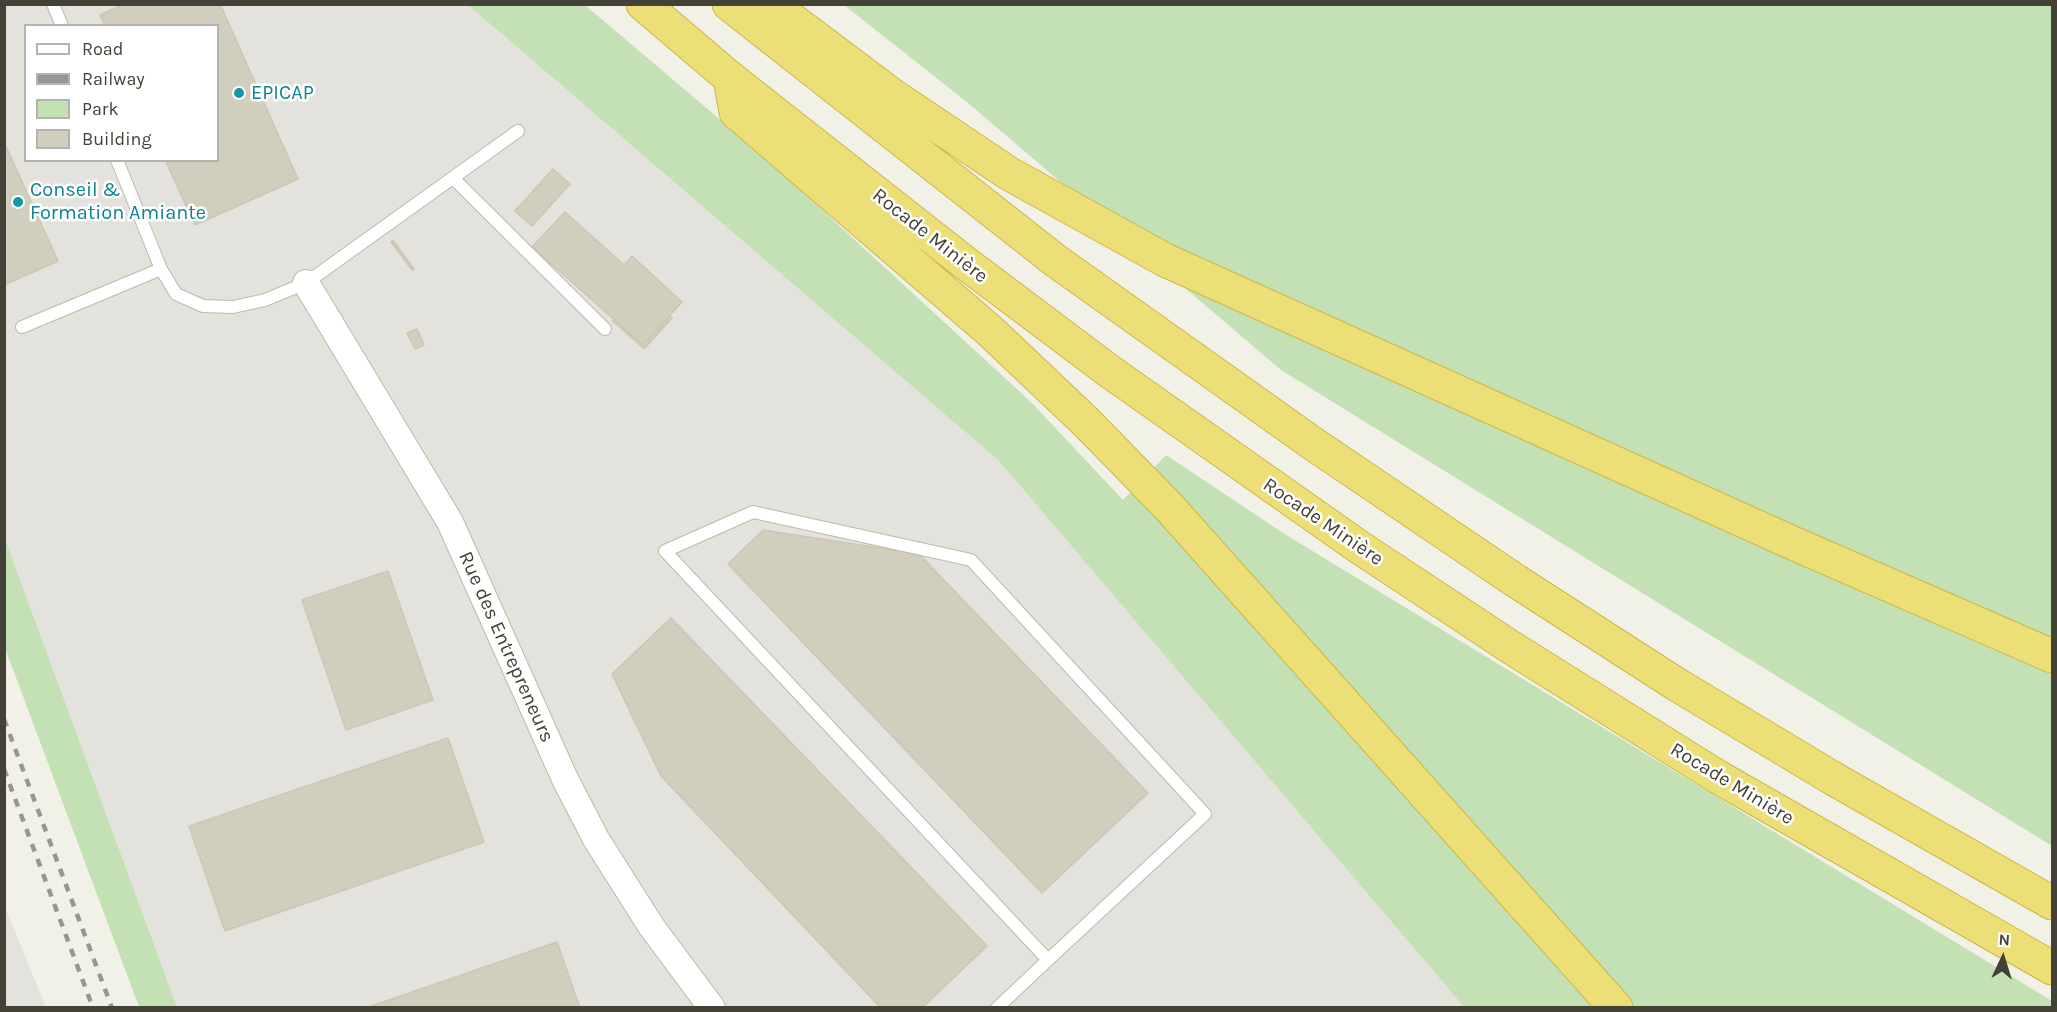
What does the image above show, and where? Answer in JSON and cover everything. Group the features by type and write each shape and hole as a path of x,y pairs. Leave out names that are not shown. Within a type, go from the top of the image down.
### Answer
{"highway":[{"name":"Rocade Minière","path":"643,4 730,78 931,237 1109,371 1359,547 1512,648 1718,777 2052,968"},
{"path":"729,4 1056,261 1338,461 1676,684 1834,779 2052,903"},
{"path":"771,4 892,95 1008,173 1156,256 1795,544 2052,656"},
{"path":"730,78 736,112 990,331 1086,422 1168,506 1616,1008"}],"street":[{"name":"Rue des Entrepreneurs","path":"306,283 450,522 565,779 596,839 651,926 712,1008"}],"lane":[{"path":"54,4 61,24"},
{"path":"118,162 161,269 176,294 203,306 248,305 306,283 519,131"},
{"path":"453,178 606,329"},
{"path":"22,327 161,269"},
{"path":"997,1008 1205,814 971,560 753,512 665,551 1048,960"}],"shaded area":[{"path":"5,5 468,5 999,461 1464,1007 177,1007 5,540"},
{"path":"5,907 46,1007 5,1007"}],"green space":[{"path":"468,5 585,5 769,161 1031,402 1123,500 1166,455 1283,533 2052,1001 2052,1007 1464,1007 999,461"},
{"path":"844,5 2052,5 2052,846 1281,370 968,103"},
{"path":"4,540 177,1007 139,1007 5,648"}],"building":[{"name":"EPICAP","path":"124,4 220,4 298,179 195,225 166,162 219,162 219,24 104,24 100,15"},
{"name":"Conseil & Formation Amiante","path":"4,142 58,261 4,285"},
{"path":"553,169 570,184 532,226 515,211"},
{"path":"565,212 624,265 632,256 682,302 643,345 532,247"},
{"path":"393,240 414,269 412,270 391,242"},
{"path":"670,316 672,318 644,349 612,320 643,345"},
{"path":"417,329 424,345 415,349 407,333"},
{"path":"763,530 919,554 1148,793 1042,893 728,564"},
{"path":"388,571 433,700 346,730 302,600"},
{"path":"671,618 987,946 922,1008 881,1008 661,776 612,674"},
{"path":"448,738 484,842 225,931 189,826"},
{"path":"557,942 580,1008 366,1008"}],"railway":[{"path":"4,719 112,1008"},
{"path":"4,769 93,1008"}],"place":[{"name":"EPICAP","path":"239,93"},
{"name":"Conseil & Formation Amiante","path":"18,202"}]}
